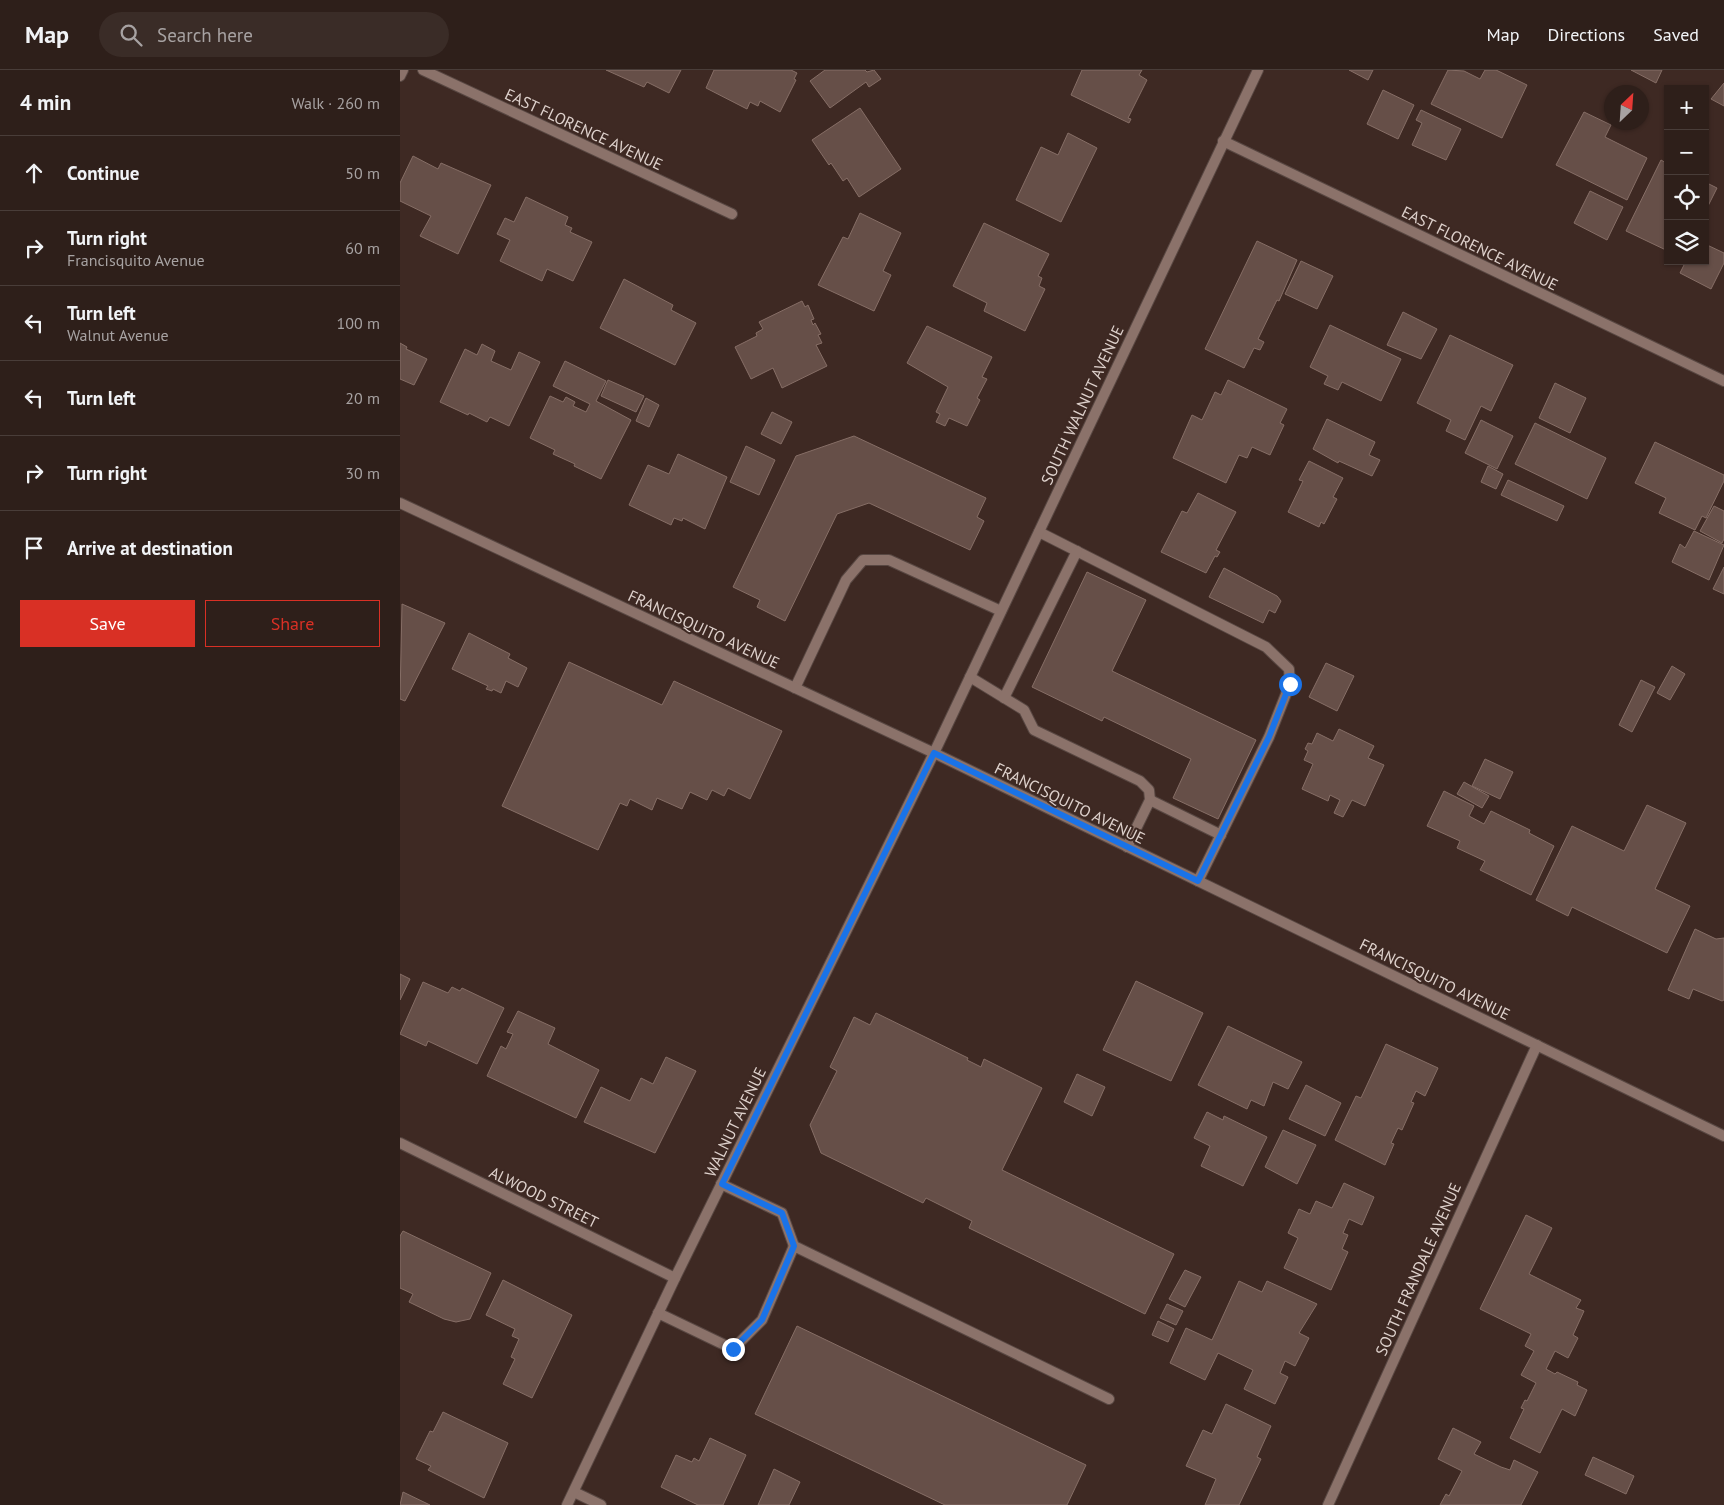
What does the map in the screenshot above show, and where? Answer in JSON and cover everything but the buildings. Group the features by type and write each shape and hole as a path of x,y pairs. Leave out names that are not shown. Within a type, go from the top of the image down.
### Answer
{"street":[{"path":"400,76 403,70"},
{"name":"EAST FLORENCE AVENUE","path":"423,70 732,214"},
{"name":"SOUTH WALNUT AVENUE","path":"934,753 1258,70"},
{"name":"EAST FLORENCE AVENUE","path":"1223,141 1724,381"},
{"name":"FRANCISQUITO AVENUE","path":"400,503 934,753 1724,1136"},
{"path":"1039,532 1266,647 1289,669 1290,684 1269,737 1198,881"},
{"path":"1004,698 1077,551"},
{"path":"795,688 846,580 863,560 889,560 1001,611"},
{"path":"970,677 1024,710 1034,730 1140,781 1149,790 1150,800 1126,847"},
{"name":"WALNUT AVENUE","path":"567,1505 675,1278 934,753"},
{"path":"1150,800 1221,835"},
{"name":"SOUTH FRANDALE AVENUE","path":"1328,1505 1537,1045"},
{"name":"ALWOOD STREET","path":"400,1143 675,1278"},
{"path":"658,1313 733,1349 762,1320 794,1246 782,1213 722,1184"},
{"path":"794,1246 1109,1398"},
{"path":"574,1492 600,1505"}],"route":[{"path":"733,1349 762,1320 794,1246 782,1213 722,1184 934,753 1198,881 1269,737 1290,684"}]}
